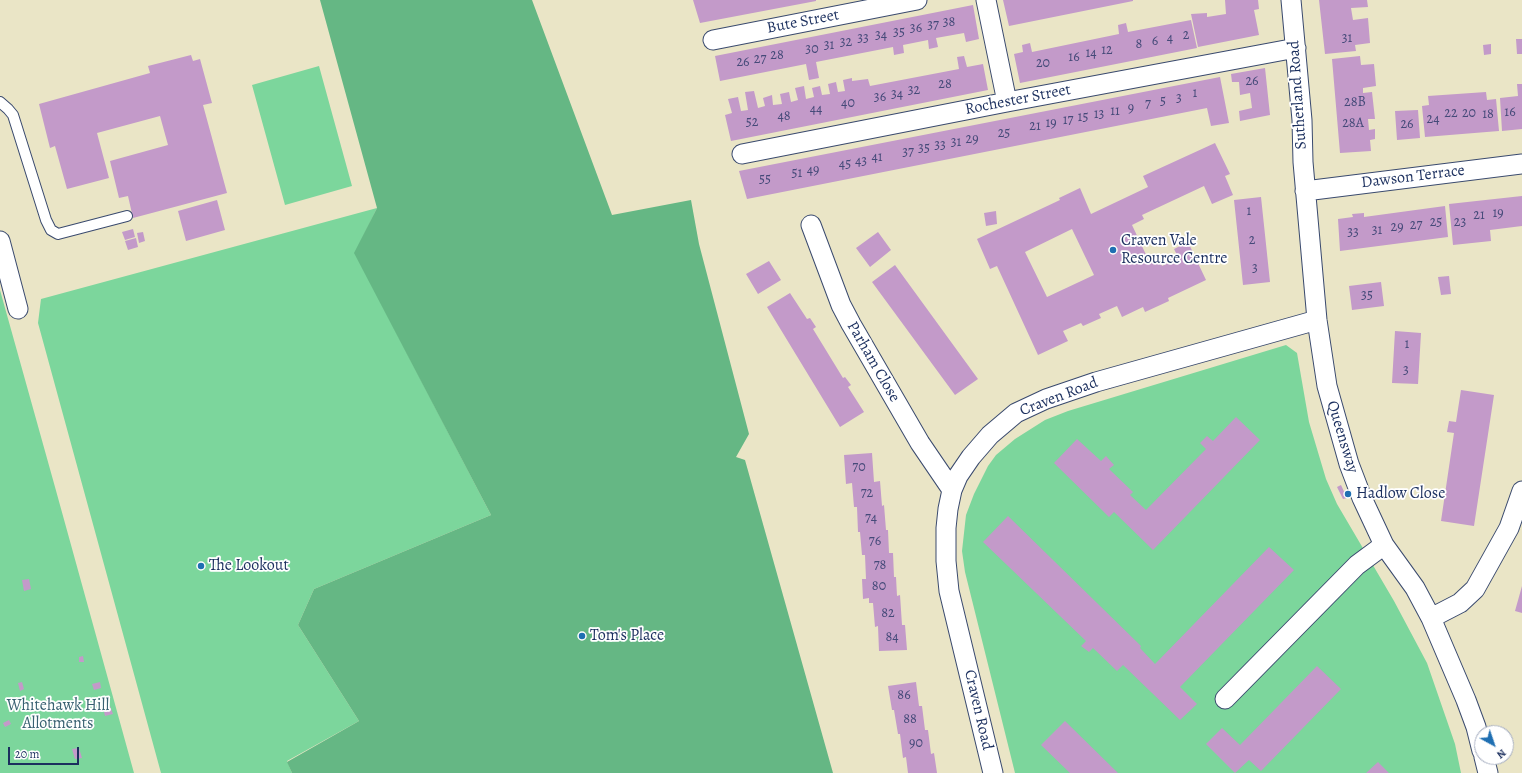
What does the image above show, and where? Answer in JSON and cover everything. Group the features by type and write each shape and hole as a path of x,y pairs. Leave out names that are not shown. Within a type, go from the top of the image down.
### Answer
{"street":[{"name":"Bute Street","path":"713,40 917,0"},
{"path":"986,0 1007,102"},
{"name":"Sutherland Road","path":"1291,0 1302,120 1305,191"},
{"name":"Rochester Street","path":"742,154 1007,102 1296,48"},
{"name":"Dawson Terrace","path":"1305,191 1522,164"},
{"name":"Queensway","path":"1305,191 1317,320 1327,386 1349,464 1362,498 1384,545 1415,588 1431,618 1475,725"},
{"name":"Parham Close","path":"811,225 844,312 908,423 952,490"},
{"path":"0,241 18,309"},
{"name":"Craven Road","path":"993,773 949,591 946,560 946,528 952,490 958,476 980,445 1016,413 1031,405 1096,382 1317,320"},
{"path":"1431,618 1460,603 1475,589 1509,528 1522,491"},
{"path":"1225,699 1357,566 1384,545"}],"lane":[{"path":"0,102 13,115 46,220 52,230 58,234 127,216"}],"green space":[{"path":"320,0 532,0 612,215 691,200 699,244 749,434 736,457 745,460 833,773 292,773 287,762 359,721 298,625 314,589 491,515 354,253 377,208"},
{"path":"319,66 352,186 285,205 252,85"},
{"path":"377,208 355,253 491,515 314,589 298,625 359,721 287,761 292,773 161,773 38,323 41,299"},
{"name":"Whitehawk Hill Allotments","path":"0,290 55,487 134,773 0,773"},
{"path":"1286,345 1297,353 1309,422 1326,479 1337,504 1394,601 1427,663 1455,744 1461,773 1015,773 965,572 962,551 966,515 974,494 988,466 996,455 1015,439 1045,420 1068,411"}],"building":[{"path":"693,0 816,0 816,1 700,23"},
{"path":"1003,0 1133,0 1133,1 1009,26"},
{"path":"1225,0 1258,0 1259,9 1254,10 1259,35 1198,47 1191,14 1207,13 1207,17 1226,14"},
{"path":"1319,0 1367,0 1368,7 1351,8 1353,20 1368,18 1370,43 1355,45 1356,51 1325,54"},
{"path":"973,5 979,39 966,42 964,33 936,38 938,47 929,49 928,40 903,45 904,53 894,55 893,47 816,62 819,78 809,80 806,64 720,81 715,56"},
{"path":"1191,20 1197,48 1020,83 1014,54 1023,52 1022,45 1030,43 1032,52 1119,34 1118,25 1126,23 1128,32"},
{"path":"1516,39 1522,39 1522,54 1517,54"},
{"path":"1491,44 1491,54 1484,55 1483,45"},
{"path":"191,55 193,61 200,59 212,103 203,105 227,193 133,218 128,196 119,198 110,161 168,145 160,116 97,133 109,178 67,189 55,146 50,148 39,104 150,73 148,66"},
{"path":"964,56 967,67 983,64 988,90 731,141 725,115 732,113 728,99 738,97 741,111 748,110 745,92 754,91 758,108 765,106 763,98 772,95 773,105 782,104 780,94 789,92 791,102 798,100 795,88 804,86 806,99 814,97 812,88 820,86 822,95 830,94 828,84 836,82 838,92 845,91 843,80 852,78 852,81 868,79 870,86 959,69 957,57"},
{"path":"1360,56 1361,65 1374,64 1376,86 1363,88 1363,93 1372,92 1375,119 1368,119 1369,130 1375,129 1375,139 1370,140 1371,151 1340,153 1332,59"},
{"path":"1265,68 1270,115 1240,121 1239,111 1252,108 1250,93 1240,95 1239,82 1232,82 1231,74"},
{"path":"1220,77 1229,123 1211,126 1207,108 747,199 739,171"},
{"path":"1517,84 1522,84 1522,129 1502,131 1500,98 1518,96"},
{"path":"1486,92 1487,100 1496,99 1499,131 1425,137 1422,106 1429,105 1428,96"},
{"path":"1418,110 1420,138 1397,140 1395,111"},
{"name":"Craven Vale Resource Centre","path":"1215,143 1230,174 1225,176 1233,195 1212,204 1204,186 1142,215 1144,219 1132,225 1149,261 1158,256 1162,266 1168,263 1167,260 1177,255 1174,249 1188,242 1206,280 1168,298 1169,301 1145,312 1143,307 1122,317 1117,306 1099,314 1101,318 1083,326 1081,323 1063,331 1068,341 1038,355 997,266 990,269 977,239 1060,200 1059,198 1080,188 1091,214 1148,187 1143,176","holes":["1072,229 1094,275 1047,297 1025,252"]},
{"path":"1522,196 1522,226 1490,230 1491,241 1453,245 1449,204"},
{"path":"1261,197 1270,282 1243,285 1234,200"},
{"path":"217,200 225,230 186,241 178,211"},
{"path":"1445,206 1448,237 1340,251 1338,219 1353,217 1352,214 1364,213 1364,217"},
{"path":"996,211 997,224 986,226 984,213"},
{"path":"133,229 135,237 125,240 122,232"},
{"path":"143,232 145,241 139,243 137,233"},
{"path":"878,232 891,250 870,267 856,248"},
{"path":"136,238 138,247 128,250 125,241"},
{"path":"769,261 781,280 758,294 746,274"},
{"path":"895,265 978,379 955,395 872,282"},
{"path":"1449,276 1451,294 1441,295 1438,277"},
{"path":"1381,282 1384,306 1352,310 1349,286"},
{"path":"790,293 807,319 810,318 816,327 813,329 843,378 845,377 851,385 848,387 864,412 840,427 767,307"},
{"path":"1395,331 1421,333 1418,384 1392,383"},
{"path":"1461,390 1494,395 1474,526 1441,521 1454,433 1447,432 1449,421 1456,422"},
{"path":"1236,417 1260,440 1153,550 1114,512 1109,517 1054,463 1077,439 1101,461 1106,456 1114,465 1109,469 1133,492 1130,495 1146,510 1206,449 1200,443 1207,436 1213,441"},
{"path":"872,453 874,482 880,481 882,506 884,505 886,530 888,530 889,553 893,553 894,577 896,577 897,596 900,595 902,625 905,625 907,650 879,651 878,626 875,627 873,603 869,603 869,598 863,599 862,579 866,579 865,555 862,555 860,532 858,532 857,507 854,507 852,483 846,484 844,455"},
{"path":"1341,485 1347,498 1343,499 1337,487"},
{"path":"1008,516 1141,646 1140,648 1155,664 1269,547 1294,570 1180,687 1197,704 1180,720 1123,665 1117,671 1093,648 1089,652 1081,646 1086,641 983,542"},
{"path":"29,579 31,589 24,591 22,580"},
{"path":"1522,586 1522,613 1515,611"},
{"path":"83,656 84,662 79,662 79,657"},
{"path":"1317,666 1341,689 1261,771 1249,760 1235,773 1206,744 1222,728 1240,745"},
{"path":"22,682 24,689 20,691 18,683"},
{"path":"100,682 101,688 94,690 92,684"},
{"path":"916,682 919,706 922,706 925,730 928,730 931,754 934,753 937,773 908,773 906,757 903,758 900,734 898,734 894,710 892,710 888,686"},
{"path":"110,706 113,714 105,716 103,708"},
{"path":"9,720 11,724 5,727 3,723"},
{"path":"1065,721 1118,773 1070,773 1041,745"},
{"path":"79,748 82,758 75,759 72,749"},
{"path":"1378,762 1389,773 1366,773"}],"place":[{"name":"Craven Vale Resource Centre","path":"1113,250"},
{"name":"Hadlow Close","path":"1348,494"},
{"name":"The Lookout","path":"201,566"},
{"name":"Tom's Place","path":"582,636"}]}
